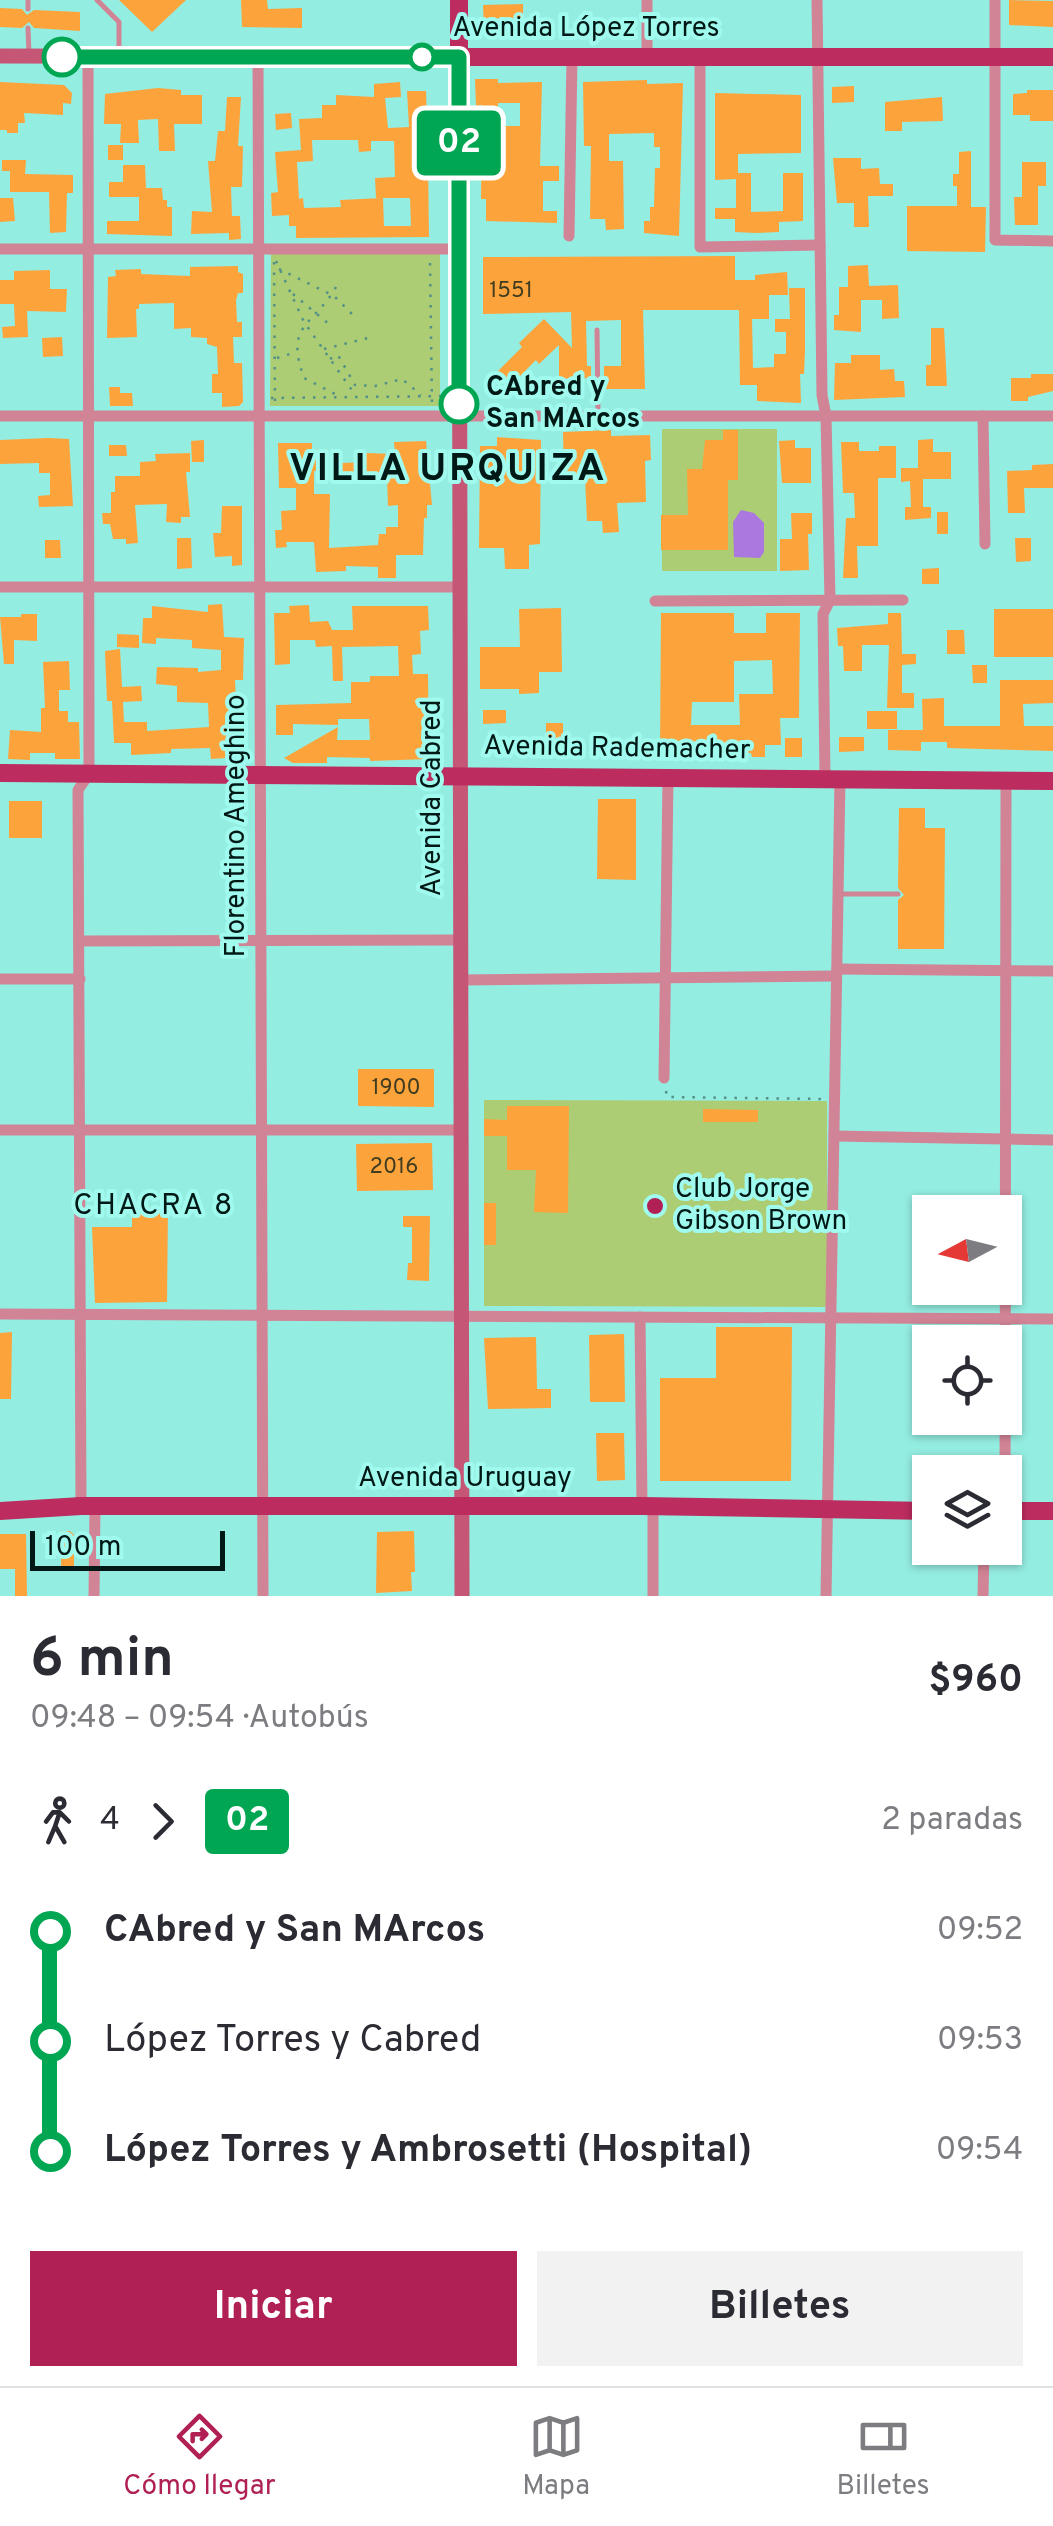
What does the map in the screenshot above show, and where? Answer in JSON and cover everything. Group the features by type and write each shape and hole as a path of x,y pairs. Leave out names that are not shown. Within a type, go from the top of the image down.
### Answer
{"main road":[{"name":"Avenida Cabred","path":"459,0 462,1596"},
{"name":"Avenida López Torres","path":"0,56 1053,57"},
{"name":"Avenida Rademacher","path":"0,773 1053,781"},
{"name":"Avenida Uruguay","path":"0,1511 88,1506 647,1506 912,1511"},
{"path":"1022,1511 1053,1511"}],"street":[{"path":"647,0 647,57"},
{"path":"817,0 822,396 826,416 830,600 823,614 838,894 826,1596"},
{"path":"994,0 995,240 1053,241"},
{"name":"Florentino Ameghino","path":"258,56 263,1596"},
{"path":"88,57 89,774 78,790 80,1314 94,1596"},
{"path":"569,236 572,57"},
{"path":"700,57 700,246 820,246"},
{"path":"0,250 459,250"},
{"path":"0,416 1053,416"},
{"path":"983,416 985,544"},
{"path":"0,588 460,588"},
{"path":"655,601 903,600"},
{"path":"664,1078 668,777"},
{"path":"1005,1455 1006,780"},
{"path":"80,941 460,940"},
{"path":"460,980 1053,971"},
{"path":"0,979 80,979"},
{"path":"0,1130 461,1130"},
{"path":"834,1136 1053,1140"},
{"path":"0,1314 1053,1319"},
{"path":"640,1317 653,1596"},
{"path":"983,1596 984,1565"}],"lane":[{"path":"28,0 28,9"},
{"path":"97,0 120,22 120,57"},
{"path":"28,28 30,57"},
{"path":"598,330 598,416"},
{"path":"838,894 898,894"}],"path":[{"path":"430,249 431,416"},
{"path":"274,416 274,255 304,322 356,397"},
{"path":"280,268 332,294 353,315"},
{"path":"336,287 304,322 295,353 304,378 340,397"},
{"path":"290,293 330,325"},
{"path":"322,350 368,338"},
{"path":"275,358 295,353"},
{"path":"330,359 338,356 355,385 374,386 402,378 422,396"},
{"path":"262,398 460,396"},
{"path":"664,1078 666,1097 834,1099"}],"green space":[{"path":"271,251 440,251 440,406 270,406"},
{"path":"662,429 777,429 777,571 662,571"},
{"name":"Club Jorge Gibson Brown","path":"484,1100 827,1101 827,1307 484,1306"}],"shaded area":[{"path":"741,510 754,513 764,523 764,552 760,558 734,557 733,522"}],"building":[{"path":"119,0 186,0 152,32"},
{"path":"241,0 267,0 268,9 302,8 302,28 242,27"},
{"path":"1009,0 1053,1 1053,27 1009,25"},
{"path":"523,4 523,27 484,29 483,5"},
{"path":"0,8 22,9 27,15 34,10 80,12 80,31 34,28 29,22 22,28 0,27"},
{"path":"475,79 542,82 540,166 559,166 559,181 543,181 543,211 557,211 557,223 486,221 486,199 481,199 482,105 476,106","holes":["498,103 520,103 520,126 498,126"]},
{"path":"647,80 647,84 683,83 679,236 644,233 644,221 650,221 650,207 654,207 655,168 660,168 660,147 654,147 654,133 609,134 609,161 623,161 624,229 606,230 605,219 590,219 591,146 584,146 583,82"},
{"path":"0,82 64,85 72,93 71,104 63,103 63,115 24,113 25,123 18,123 18,133 7,133 0,130"},
{"path":"400,82 401,97 385,98 388,128 409,127 407,91 426,91 427,122 419,122 421,160 428,160 429,237 296,238 296,226 289,226 289,215 272,216 271,193 278,192 275,152 301,150 299,119 322,118 322,105 336,105 336,95 374,97 374,84","holes":["312,140 358,140 359,152 371,151 371,141 394,141 395,177 375,178 376,198 382,198 340,200 341,207 304,208 303,198 299,199 297,162 313,161","383,198 410,198 411,226 384,226"]},
{"path":"854,86 854,102 832,103 832,87"},
{"path":"158,88 181,90 181,95 202,95 202,124 174,124 175,151 159,151 158,119 138,120 139,143 120,143 121,124 104,124 105,94"},
{"path":"1053,90 1053,121 1030,121 1030,115 1013,115 1013,94"},
{"path":"715,93 801,95 801,153 738,154 738,173 751,173 751,212 783,211 783,173 803,173 803,221 779,222 779,232 755,233 735,232 735,219 715,219 715,208 736,208 736,179 715,180"},
{"path":"227,97 241,97 238,146 243,146 242,187 231,187 232,216 240,216 241,239 229,240 229,233 191,234 192,211 212,212 208,161 215,161 218,131 225,131"},
{"path":"942,97 943,121 902,122 902,131 885,131 885,102"},
{"path":"291,113 292,128 276,130 275,114"},
{"path":"108,145 123,145 123,160 108,160"},
{"path":"971,151 971,207 986,207 985,252 907,251 907,206 957,206 953,174 959,174 959,152"},
{"path":"833,158 861,158 861,169 879,168 880,184 893,184 893,196 868,196 869,227 854,227 854,203 837,203"},
{"path":"2,160 26,160 25,174 73,175 73,193 67,193 66,232 50,233 49,192 10,192 10,171 2,171"},
{"path":"1022,162 1046,162 1046,186 1038,186 1038,225 1015,225 1014,197 1022,197"},
{"path":"123,165 145,165 146,188 162,188 163,200 167,200 167,207 172,207 172,236 107,234 107,221 139,221 139,197 109,197 109,182 123,182"},
{"path":"0,198 13,198 15,221 0,222"},
{"path":"735,256 735,280 755,280 755,275 787,272 788,295 769,295 769,319 752,319 753,368 774,367 774,354 786,354 786,332 775,332 775,319 790,319 789,288 805,288 801,403 757,401 757,385 740,385 739,310 643,310 645,389 604,389 604,366 621,366 621,320 586,321 591,378 559,379 559,345 539,364 536,360 509,387 496,373 544,319 572,348 571,312 483,314 483,257"},
{"path":"868,265 869,286 898,285 899,318 882,319 882,300 861,300 861,332 834,330 834,315 839,315 839,287 848,287 848,266"},
{"path":"238,266 238,272 243,274 243,293 238,293 236,300 242,337 233,337 234,363 242,363 243,402 239,406 222,407 222,393 212,393 212,374 218,374 217,347 207,344 207,338 191,337 191,328 174,329 174,303 139,304 137,337 107,338 108,277 116,276 115,270 141,269 141,274 190,276 190,267"},
{"path":"50,270 50,289 67,289 66,312 27,311 28,337 3,338 2,327 15,326 14,304 0,304 0,280 14,280 14,271"},
{"path":"931,328 944,328 947,386 926,386 926,365 931,365"},
{"path":"62,337 63,356 43,357 42,338"},
{"path":"851,355 880,355 880,370 894,369 895,381 904,381 905,397 834,400 835,363 851,363"},
{"path":"1031,374 1053,374 1053,391 1028,397 1028,401 1011,401 1011,378 1031,378"},
{"path":"109,387 120,387 120,393 132,393 133,406 110,406"},
{"path":"611,430 611,436 650,435 651,460 645,461 646,502 617,503 619,532 603,533 602,521 587,521 585,478 564,478 563,432"},
{"path":"723,430 738,430 738,480 728,480 728,550 661,550 661,515 688,515 687,469 702,469 705,440 723,440"},
{"path":"497,437 541,440 540,544 529,545 529,569 505,569 504,548 479,548 480,446 497,446"},
{"path":"69,439 73,506 39,507 38,496 50,495 50,473 39,473 39,463 0,464 0,440"},
{"path":"933,439 933,452 951,452 951,479 923,479 923,507 931,507 931,518 905,520 905,507 911,507 910,481 901,482 901,468 918,468 918,440"},
{"path":"204,440 204,462 192,462 191,441"},
{"path":"795,440 795,448 811,448 811,483 782,483 779,441"},
{"path":"426,441 432,505 427,505 424,518 423,555 396,555 396,578 378,578 378,567 346,566 346,571 316,572 314,542 286,542 287,547 276,548 275,530 282,530 281,511 296,510 296,488 279,488 278,443 312,443 312,450 327,449 328,471 314,471 314,494 330,494 329,548 378,545 379,534 386,534 386,527 398,527 398,505 388,506 387,478 342,479 342,463 366,462 366,453 395,454 394,442"},
{"path":"841,442 859,442 859,451 896,446 896,478 878,478 878,546 857,546 858,578 843,578 846,518 855,518 854,493 843,493"},
{"path":"109,445 126,445 127,456 109,456"},
{"path":"190,453 190,472 186,472 190,517 181,517 181,523 166,522 167,504 135,505 138,543 113,539 110,524 103,524 102,513 111,513 115,476 140,476 140,462 156,461 155,454"},
{"path":"1053,464 1053,488 1024,488 1025,513 1008,513 1007,471"},
{"path":"222,506 242,506 242,565 232,566 232,556 215,557 213,533 221,533"},
{"path":"937,512 948,512 948,534 937,534"},
{"path":"791,513 812,513 809,570 780,571 780,539 792,539"},
{"path":"177,538 191,538 192,568 177,569"},
{"path":"1015,538 1031,538 1031,561 1016,562"},
{"path":"45,540 60,540 61,558 45,558"},
{"path":"939,568 939,584 922,584 922,569"},
{"path":"222,604 224,637 244,638 243,680 235,680 236,701 241,701 240,757 211,759 210,748 131,755 131,743 114,743 105,651 120,649 122,687 141,686 142,701 123,702 124,722 147,722 147,731 209,727 208,703 177,702 177,686 156,684 157,667 198,668 198,672 221,670 221,650 192,648 192,640 156,638 156,644 142,643 143,618 152,618 152,606 208,612 208,605"},
{"path":"309,605 310,622 328,621 332,630 353,630 352,606 428,606 429,630 420,631 421,654 412,655 413,674 428,674 429,759 370,761 327,757 327,763 293,763 284,758 338,727 337,740 370,740 369,719 338,719 338,725 293,724 293,735 276,735 276,705 351,703 351,682 370,682 370,676 399,676 398,646 342,647 343,681 333,681 332,646 316,647 315,640 290,640 290,664 275,665 274,613 290,613 289,606"},
{"path":"561,608 562,672 539,672 539,693 480,689 480,647 520,647 519,609"},
{"path":"994,609 1053,609 1053,657 994,657"},
{"path":"661,613 734,613 734,633 766,633 766,613 800,613 799,718 780,718 781,745 765,745 765,757 752,757 751,753 660,753","holes":["772,660 773,694 739,694 740,725 691,725 692,702 734,702 734,661"]},
{"path":"888,613 901,613 902,654 916,654 916,664 902,665 902,693 914,693 914,708 887,708 889,645 862,645 862,671 844,671 843,646 838,646 837,628 888,624"},
{"path":"37,614 37,641 14,640 14,664 4,664 0,617"},
{"path":"947,630 964,630 965,654 947,654"},
{"path":"117,634 139,635 139,648 117,647"},
{"path":"69,661 70,690 59,690 59,711 68,711 68,722 79,722 80,759 30,753 30,760 8,759 10,730 41,732 41,708 45,708 43,662"},
{"path":"972,665 987,665 987,683 973,683"},
{"path":"1000,680 1053,680 1053,703 1023,704 1024,726 1053,726 1053,751 947,748 947,742 921,742 921,751 888,750 888,730 923,730 922,699 944,698 944,726 1000,726"},
{"path":"483,710 506,710 506,723 483,724"},
{"path":"867,711 897,711 897,729 867,729"},
{"path":"546,723 563,723 563,754 546,754"},
{"path":"839,737 864,737 864,751 839,752"},
{"path":"785,738 802,738 802,757 785,757"},
{"path":"598,799 636,799 636,880 597,879"},
{"path":"9,801 42,801 42,838 9,838"},
{"path":"899,808 925,808 925,828 945,828 944,949 898,949 898,900 904,895 898,888"},
{"path":"358,1069 434,1069 434,1107 358,1106"},
{"path":"507,1106 569,1106 568,1213 534,1212 536,1170 507,1170 507,1136 484,1136 484,1119 507,1120"},
{"path":"703,1109 758,1110 758,1122 703,1122"},
{"path":"432,1143 433,1190 357,1191 356,1144"},
{"path":"484,1203 496,1203 496,1245 484,1245"},
{"path":"132,1207 168,1208 167,1302 95,1303 92,1227 132,1227"},
{"path":"403,1216 430,1216 429,1281 407,1280 408,1263 412,1263 412,1227 403,1227"},
{"path":"716,1327 792,1327 791,1481 660,1481 660,1378 716,1378"},
{"path":"12,1332 11,1399 0,1399 0,1333"},
{"path":"624,1334 625,1402 590,1402 589,1335"},
{"path":"536,1337 537,1389 551,1389 551,1408 488,1409 484,1338"},
{"path":"596,1433 624,1433 625,1480 597,1481"},
{"path":"61,1531 74,1535 74,1569 61,1569"},
{"path":"414,1531 412,1591 376,1593 377,1532"},
{"path":"0,1534 26,1534 27,1596 15,1596 15,1569 0,1569"}],"bus line":[{"name":"02","path":"62,57 459,57 459,404"}],"place":[{"name":"CAbred y San MArcos","path":"459,404"},
{"name":"Club Jorge Gibson Brown","path":"655,1206"}],"district":[{"name":"VILLA URQUIZA","path":"448,470"},
{"name":"CHACRA 8","path":"154,1206"}]}
